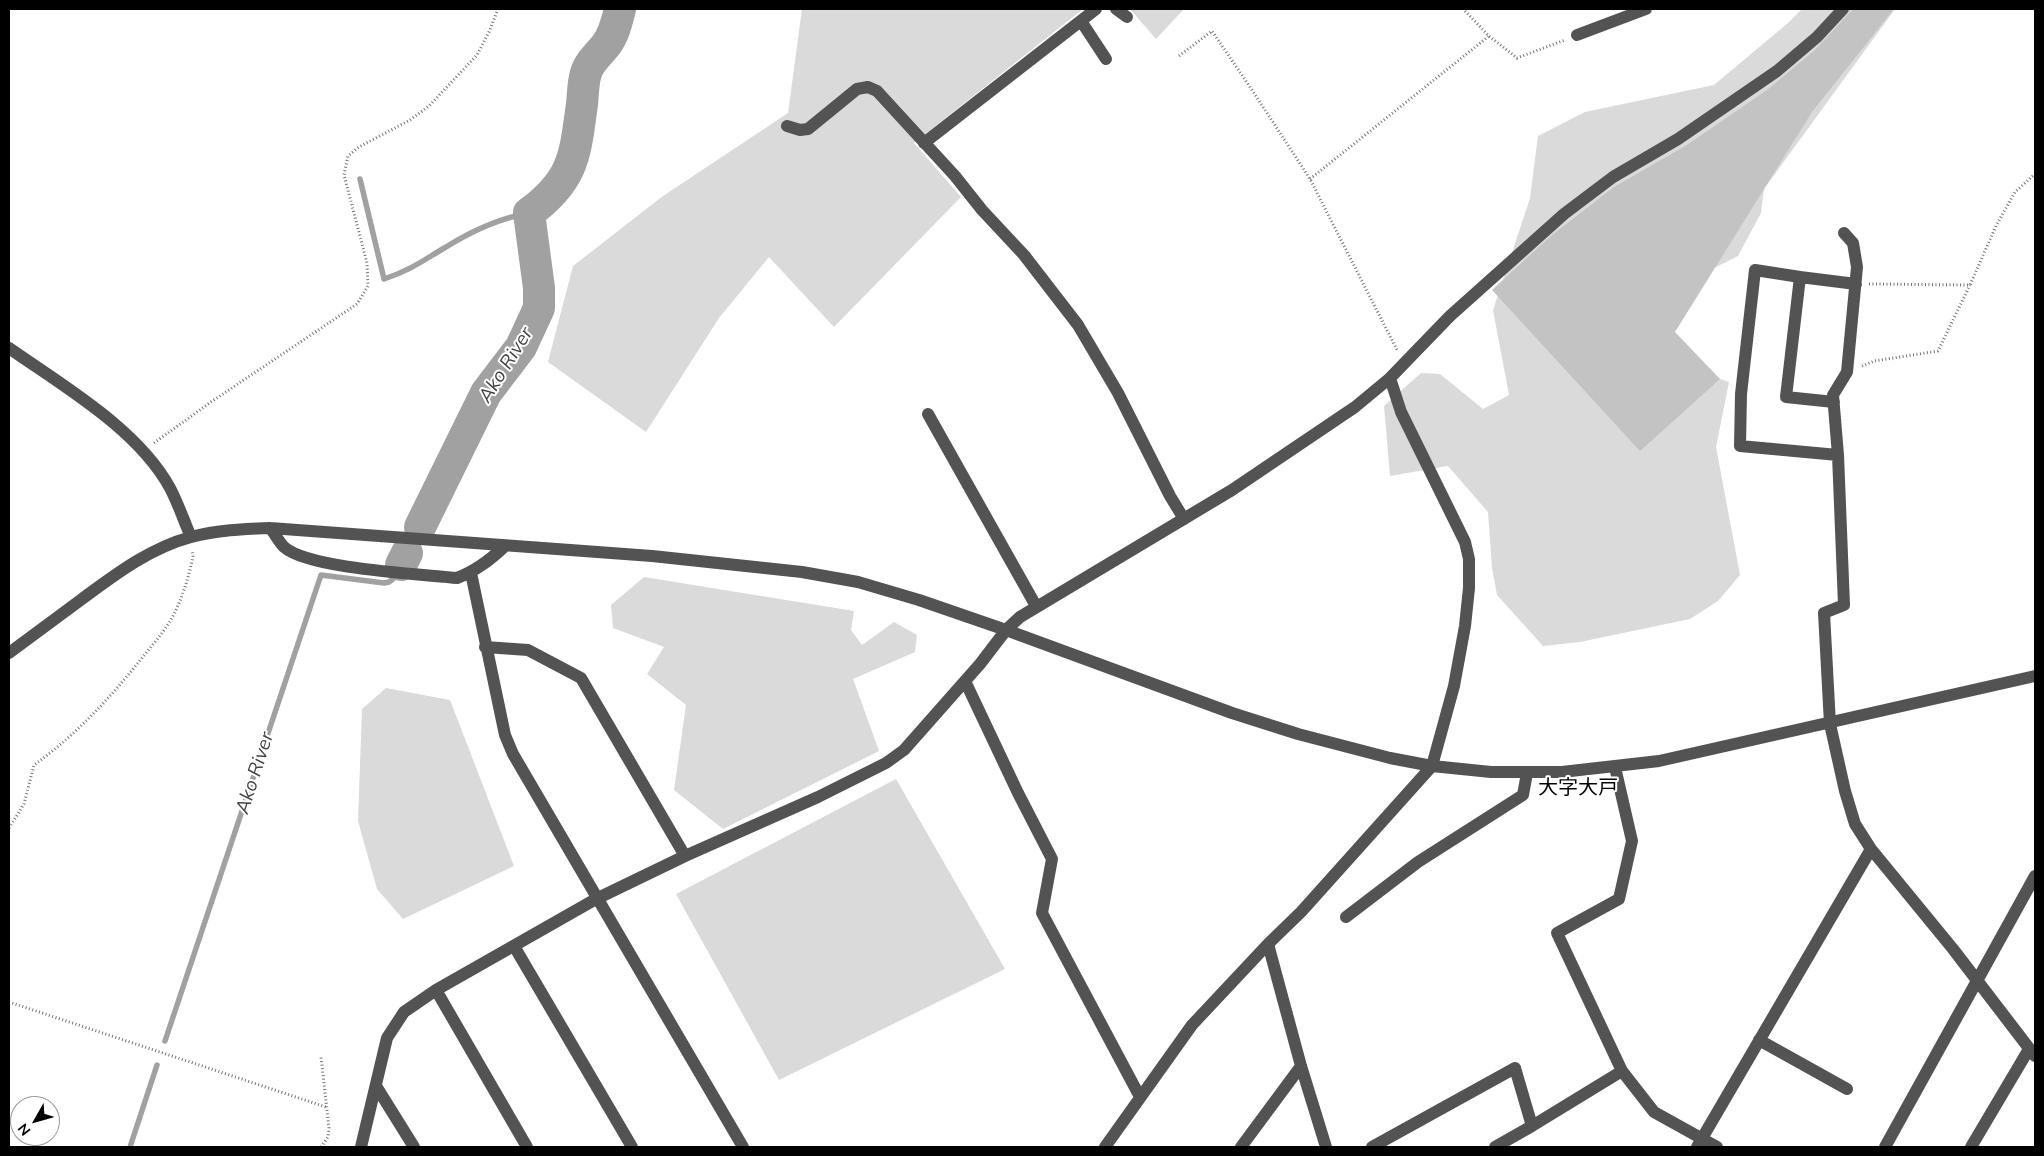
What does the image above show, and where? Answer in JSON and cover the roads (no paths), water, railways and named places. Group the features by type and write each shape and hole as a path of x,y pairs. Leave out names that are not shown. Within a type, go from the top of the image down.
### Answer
{"street":[{"path":"924,143 1096,9"},
{"path":"1116,9 1127,17"},
{"path":"1578,35 1646,9"},
{"path":"362,1147 387,1038 404,1012 436,990 596,899 685,856 818,797 886,763 904,750 965,681 1006,630 1020,617 1184,520 1288,454 1355,407 1390,378 1450,316 1564,214 1613,177 1678,139 1777,71 1817,37 1844,9"},
{"path":"1081,21 1106,59"},
{"path":"787,126 800,130 808,129 857,89 868,87 877,91 1024,255 1078,325 1118,393 1184,520"},
{"path":"1844,233 1854,243 1857,267 1847,372 1833,395 1838,455 1844,605 1824,613 1830,724 1845,791 1855,824 1870,849 1976,980 2032,1053 1971,1147"},
{"path":"1838,455 1740,446 1741,394 1755,270 1856,284"},
{"path":"1800,277 1786,397 1834,402"},
{"path":"9,348 101,413 144,452 170,488 191,537"},
{"path":"1105,1147 1192,1025 1268,944 1301,912 1432,766 1454,686 1469,588 1469,559 1465,542 1401,412 1390,378"},
{"path":"928,414 1036,606"},
{"path":"270,528 284,546 291,551 298,555 331,564 457,578 471,573 506,546"},
{"path":"9,653 114,575 141,558 166,546 191,537 223,531 270,528 652,556 802,572 858,582 919,600 1006,630 1232,713 1288,731 1345,747 1432,766 1491,772 1615,767 1669,759 2035,676"},
{"path":"471,573 506,735 513,754 596,899 743,1147"},
{"path":"486,647 528,650 581,678 685,856"},
{"path":"965,681 1018,794 1052,859 1042,913 1140,1097"},
{"path":"1615,767 1632,841 1619,898 1557,933 1622,1071 1654,1112 1699,1143 1717,1147"},
{"path":"1346,917 1418,862 1523,794 1527,772"},
{"path":"1699,1143 1870,849"},
{"path":"1885,1147 2035,876"},
{"path":"1268,944 1300,1066 1326,1147"},
{"path":"514,946 632,1147"},
{"path":"436,990 527,1147"},
{"path":"1759,1040 1847,1089"},
{"path":"1241,1147 1300,1066"},
{"path":"1372,1147 1515,1068 1532,1126"},
{"path":"1495,1147 1622,1071"},
{"path":"376,1086 414,1147"}],"waterway":[{"name":"Ako River","path":"420,527 486,393 521,347 539,308 539,288 529,213 555,189 564,178 570,166 577,138 587,69 611,37 620,9"},
{"path":"360,179 384,279 409,269 475,231 508,218 529,213"},
{"name":"Ako River","path":"401,565 407,553"},
{"name":"Ako River","path":"165,1041 321,575 384,583 394,578"},
{"name":"Ako River","path":"130,1147 157,1065"}],"district":[{"name":"大字大戸","path":"1578,788"}]}
